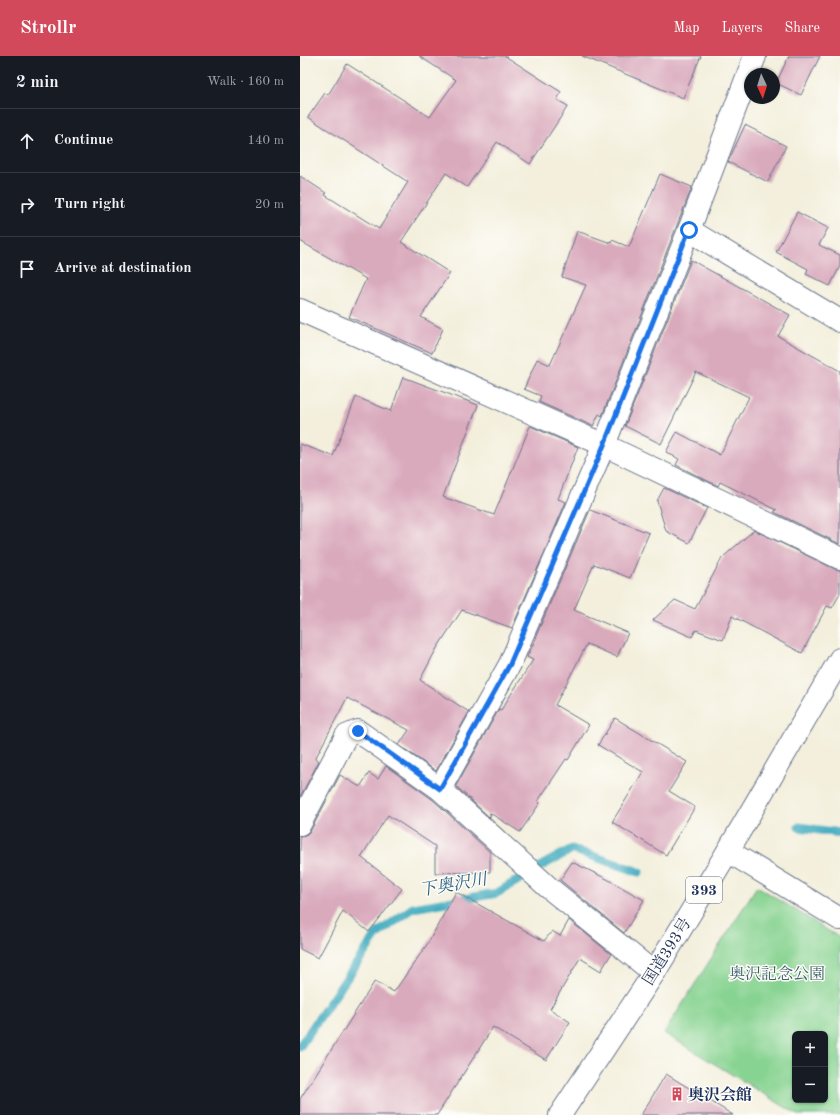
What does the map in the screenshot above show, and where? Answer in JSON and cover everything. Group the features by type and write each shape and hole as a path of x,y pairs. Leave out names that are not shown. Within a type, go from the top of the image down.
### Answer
{"main road":[{"path":"440,789 510,664 604,445 689,230 755,56"},
{"path":"689,230 840,321"},
{"path":"300,310 604,445 840,558"},
{"name":"国道393号","path":"560,1115 654,973 728,851 840,659"},
{"path":"300,824 346,736 358,731 440,789 548,887 654,973"},
{"path":"728,851 840,919"}],"green space":[{"name":"奥沢記念公園","path":"757,886 840,938 840,1115 798,1115 664,1033"}],"building":[{"path":"419,56 505,56 561,92 557,100 568,106 530,164 497,142 467,187 446,173 401,242 450,273 421,317 443,329 432,353 349,317 366,279 300,241 300,176 326,193 325,195 379,229 408,182 308,117 325,93 328,95 347,64 430,117 456,80"},
{"path":"582,56 701,56 683,98"},
{"path":"789,56 820,56 801,95 780,85 780,75"},
{"path":"745,125 786,146 768,182 728,162"},
{"path":"660,174 692,187 602,416 599,414 593,426 539,402 541,396 524,389 537,359 550,365 586,285 562,277 577,231 611,243 612,240 629,247"},
{"path":"797,212 828,228 819,245 840,255 840,266 830,286 806,274 808,269 776,252"},
{"path":"691,260 790,315 778,336 840,371 840,544 774,512 777,510 720,482 718,486 676,465 679,459 666,452 677,432 720,455 749,397 696,372 661,444 625,426"},
{"path":"403,377 478,405 443,497 494,515 530,426 578,447 558,499 566,502 512,628 462,610 437,648 420,680 469,712 436,771 399,745 409,730 347,698 315,759 319,761 300,797 300,444 333,456 356,397 391,411"},
{"path":"664,488 707,508 689,543 666,531 657,501"},
{"path":"590,510 649,533 630,578 594,564 574,610 628,633 617,657 587,644 555,705 589,725 568,760 566,759 538,801 540,803 520,832 490,813 490,818 456,786 499,709 501,710 533,660 527,657"},
{"path":"754,530 835,569 840,570 840,594 832,608 827,606 802,653 732,616 723,640 696,630 692,637 653,620 675,600 695,609 722,558"},
{"path":"615,718 687,762 669,791 695,807 666,855 612,822 643,772 598,745"},
{"path":"386,766 432,799 490,852 490,872 435,873 435,846 388,815 361,857 402,889 369,932 343,911 318,958 300,949 300,836 306,835 311,830 340,775 360,787 369,773 378,779"},
{"path":"572,862 607,879 644,900 624,933 560,880"},
{"path":"456,892 544,941 552,931 560,936 569,920 611,954 601,971 580,958 550,1009 570,1022 546,1060 493,1027 437,1115 300,1115 300,1099 375,981 394,992 428,943"},
{"name":"奥沢会館","path":"666,1074 733,1115 641,1115"}],"waterway":[{"name":"下奥沢川","path":"799,827 840,833"},
{"name":"下奥沢川","path":"300,1046 377,934 413,908 497,893 572,849 639,872"}],"place":[{"name":"奥沢会館","path":"677,1094"}],"route":[{"path":"358,731 440,789 510,664 604,445 689,230"}]}
